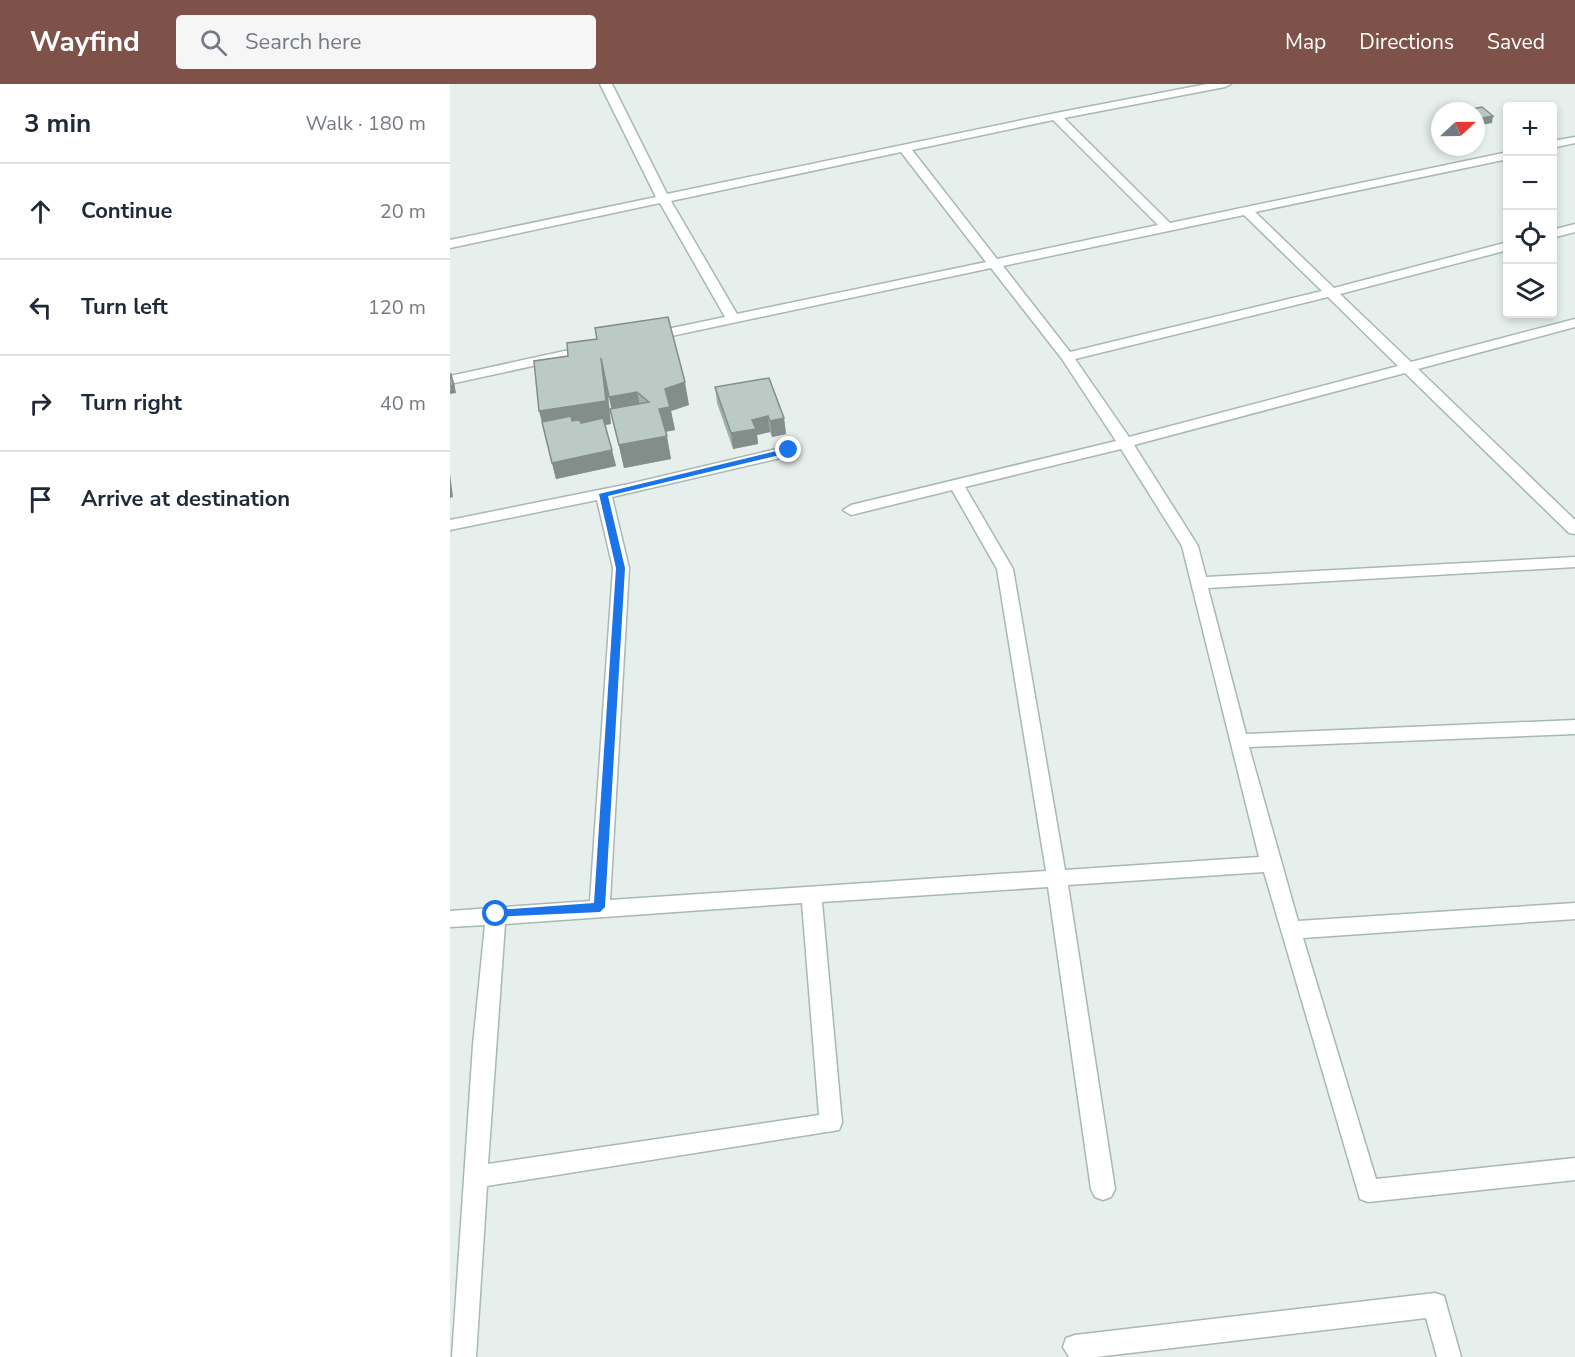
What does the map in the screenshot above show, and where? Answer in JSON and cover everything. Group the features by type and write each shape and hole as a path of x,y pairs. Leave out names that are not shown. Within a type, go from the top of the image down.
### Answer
{"street":[{"path":"606,84 663,198 733,319"},
{"path":"450,244 1056,116 1225,84"},
{"path":"1056,116 1167,227"},
{"path":"1557,144 1575,140"},
{"path":"904,148 996,263 1067,357 1190,546 1271,864 1368,1191 1575,1168"},
{"path":"631,341 1503,156"},
{"path":"1247,211 1575,529"},
{"path":"1557,233 1575,228"},
{"path":"1067,357 1333,292 1503,247"},
{"path":"851,510 1125,443 1574,324"},
{"path":"450,380 609,346"},
{"path":"450,525 603,494 789,450"},
{"path":"956,484 1005,568 1057,878 1103,1189"},
{"path":"600,907 621,568 603,494"},
{"path":"1200,583 1575,562"},
{"path":"1238,741 1575,727"},
{"path":"450,919 600,907 1271,864"},
{"path":"475,1176 831,1123 811,894"},
{"path":"1291,930 1575,911"},
{"path":"464,1357 475,1176 496,914"},
{"path":"1075,1347 1435,1305 1449,1357"}],"building":[{"path":"1485,109 1493,116 1485,117"},
{"path":"668,317 685,382 665,389 670,407 659,409 667,436 619,445 610,409 649,402 637,392 609,397 601,358 606,401 539,411 534,361 568,356 567,343 597,339 595,328"},
{"path":"450,374 453,385 450,386"},
{"path":"769,378 784,418 770,421 768,416 752,420 756,429 731,433 715,387"},
{"path":"571,416 572,421 580,420 581,423 603,418 612,450 552,463 542,422"}],"route":[{"path":"496,914 600,907 621,568 603,494 789,450"}]}
